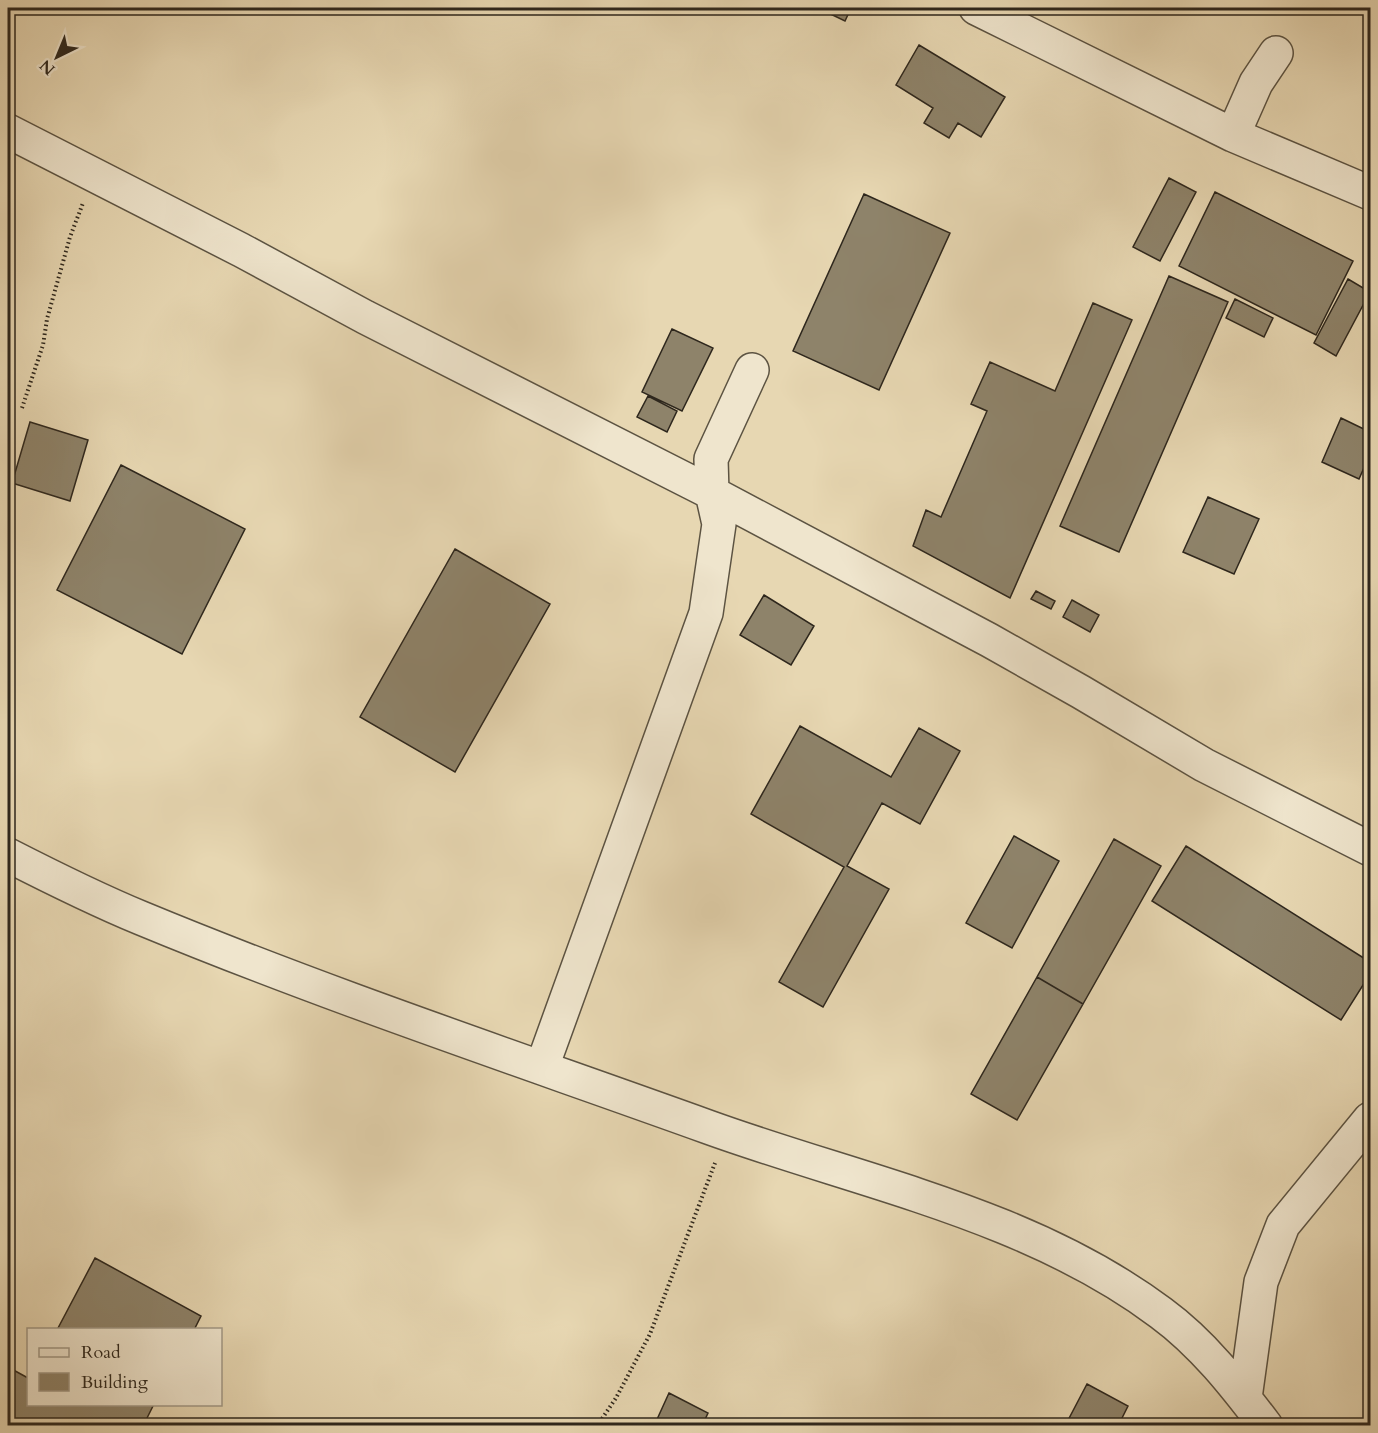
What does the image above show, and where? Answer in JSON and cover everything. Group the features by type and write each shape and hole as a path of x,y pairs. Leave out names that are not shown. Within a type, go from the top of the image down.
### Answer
{"street":[{"path":"976,8 1233,135 1371,194"},
{"path":"1233,135 1256,83 1276,53"},
{"path":"8,131 364,317 712,494 1020,657 1204,765 1371,849"},
{"path":"542,1067 706,613 719,524 712,494 711,459 752,370"},
{"path":"8,855 139,918 322,989 726,1134 953,1208 1011,1230 1065,1255 1127,1289 1162,1313 1194,1340 1266,1425"},
{"path":"1245,1398 1261,1282 1283,1225 1371,1119"}],"path":[{"path":"22,408 43,345 47,319 70,237 82,203 100,178"},
{"path":"597,1425 616,1398 650,1334 726,1134"}],"building":[{"path":"820,8 851,8 845,21"},
{"path":"919,45 1005,97 981,137 958,123 949,138 924,123 933,108 896,85"},
{"path":"1169,178 1196,192 1160,261 1133,247"},
{"path":"1215,192 1353,261 1316,335 1179,266"},
{"path":"864,194 950,233 879,390 793,351"},
{"path":"1169,276 1228,302 1119,552 1060,526"},
{"path":"1348,279 1370,292 1336,356 1314,343"},
{"path":"1235,299 1273,318 1264,337 1226,318"},
{"path":"1093,303 1132,320 1010,598 913,546 926,510 941,517 987,411 971,404 990,362 1055,391"},
{"path":"672,329 713,348 682,411 642,392"},
{"path":"648,396 677,411 667,432 637,417"},
{"path":"1341,418 1370,432 1370,454 1359,479 1322,462"},
{"path":"30,422 88,440 70,501 12,483"},
{"path":"121,465 245,529 182,654 57,590"},
{"path":"1208,497 1259,519 1234,574 1183,552"},
{"path":"455,549 550,604 455,772 360,717"},
{"path":"1036,591 1055,601 1051,609 1031,599"},
{"path":"764,595 814,626 791,665 740,635"},
{"path":"1072,600 1099,615 1090,632 1063,617"},
{"path":"800,726 891,777 919,728 960,751 920,824 882,803 847,866 889,889 823,1007 779,982 844,867 751,814"},
{"path":"1014,836 1059,861 1012,948 966,923"},
{"path":"1114,839 1161,866 1083,1004 1037,977"},
{"path":"1186,846 1370,962 1370,974 1341,1020 1152,901"},
{"path":"1037,977 1083,1004 1017,1120 971,1094"},
{"path":"95,1258 201,1316 195,1328 58,1328"},
{"path":"8,1367 27,1377 27,1406 153,1406 143,1426 8,1426"},
{"path":"1087,1384 1128,1406 1118,1426 1065,1426"},
{"path":"669,1393 708,1413 702,1426 654,1426"}]}
